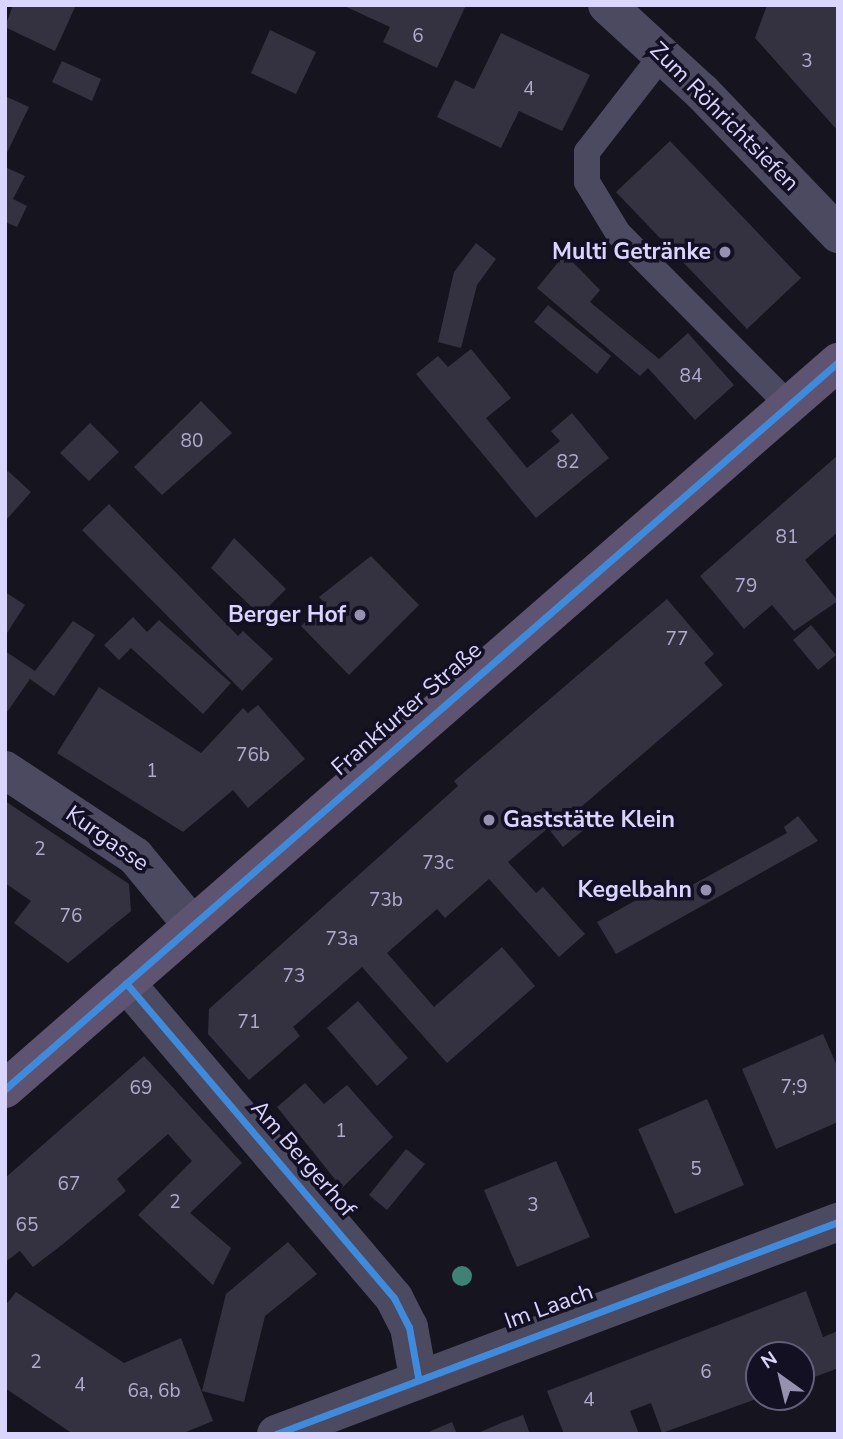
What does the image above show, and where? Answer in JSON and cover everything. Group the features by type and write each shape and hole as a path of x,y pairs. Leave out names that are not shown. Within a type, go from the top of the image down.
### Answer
{"main road":[{"name":"Frankfurter Straße","path":"5,1089 838,362"}],"street":[{"name":"Zum Röhrichtsiefen","path":"607,5 663,54 834,224"},
{"name":"Kurgasse","path":"5,770 135,856 192,925"},
{"name":"Am Bergerhof","path":"127,983 394,1298 410,1326 418,1377"},
{"name":"Im Laach","path":"276,1434 418,1377 838,1222"}],"lane":[{"path":"663,54 587,152 587,183 618,233 788,404"}],"building":[{"path":"13,5 76,5 55,51 5,27"},
{"path":"342,5 466,5 437,68 383,42 390,27"},
{"path":"767,5 838,5 838,131 755,38"},
{"path":"270,30 316,52 296,94 251,73"},
{"path":"501,33 590,75 562,131 519,111 501,148 437,117 455,80 474,89"},
{"path":"62,61 101,79 92,101 52,82"},
{"path":"5,96 29,107 5,157"},
{"name":"Multi Getränke","path":"670,141 801,278 747,329 616,192"},
{"path":"5,167 25,176 13,199 27,206 17,227 5,222"},
{"path":"476,243 496,259 477,285 461,348 438,342 454,272"},
{"path":"565,254 600,290 590,302 659,359 688,333 734,385 695,420 648,368 640,376 537,288"},
{"path":"548,305 611,356 597,374 534,322"},
{"path":"471,349 511,398 486,418 527,468 560,441 551,431 572,413 609,458 536,518 416,374 438,356 448,367"},
{"path":"201,401 232,433 162,495 134,467"},
{"path":"90,423 119,452 89,481 60,453"},
{"path":"838,455 838,532 805,560 838,601 794,631 772,605 744,629 700,576"},
{"path":"8,471 31,492 7,519 5,475"},
{"path":"109,504 238,636 243,631 273,659 242,691 82,530"},
{"path":"234,538 286,589 260,615 211,568"},
{"name":"Berger Hof","path":"371,556 419,605 349,675 301,626 325,603 319,597"},
{"path":"5,592 25,605 5,636"},
{"path":"667,599 714,654 704,663 723,685 574,813 586,828 563,847 548,828 508,862 536,893 543,887 585,934 559,957 489,879 445,918 437,909 387,953 434,1007 502,947 535,986 447,1063 362,967 293,1027 300,1036 249,1080 208,1034 209,1009 458,786 454,781"},
{"path":"133,617 147,632 159,620 231,683 203,714 131,648 119,660 104,645"},
{"path":"73,621 95,635 54,696 30,679 5,715 5,651 35,671"},
{"path":"811,625 836,655 818,670 793,640"},
{"path":"99,687 201,753 243,708 248,713 258,705 305,759 248,808 233,790 183,832 57,753"},
{"path":"5,801 129,884 131,911 68,963 14,923 31,901 5,883"},
{"name":"Kegelbahn","path":"798,816 818,841 616,954 597,922 665,884 672,896 787,833 784,827"},
{"path":"358,1001 408,1058 377,1086 327,1028"},
{"path":"823,1034 838,1068 838,1122 776,1149 742,1069"},
{"path":"144,1056 242,1163 190,1213 231,1248 213,1285 138,1215 192,1161 168,1134 117,1179 126,1191 63,1244 33,1267 20,1251 5,1262 5,1178"},
{"path":"305,1083 324,1104 347,1085 393,1137 342,1188 277,1107"},
{"path":"707,1099 744,1185 675,1214 638,1129"},
{"path":"406,1149 425,1164 387,1210 369,1195"},
{"path":"556,1161 590,1237 517,1267 484,1190"},
{"path":"288,1242 317,1274 265,1316 244,1402 202,1391 226,1294"},
{"path":"806,1291 823,1337 838,1331 838,1374 836,1369 815,1377 815,1341 745,1341 745,1403 662,1433 651,1403 630,1411 639,1434 564,1434 547,1391"},
{"path":"16,1292 124,1363 181,1338 213,1421 181,1434 73,1434 5,1388 5,1306"},
{"path":"523,1415 530,1434 476,1434 501,1423"},
{"path":"452,1422 457,1434 424,1434"}],"cycle path":[{"path":"5,1089 838,362"},
{"path":"126,983 394,1298 409,1327 418,1377"},
{"path":"276,1434 838,1222"}],"place":[{"name":"Multi Getränke","path":"725,252"},
{"name":"Berger Hof","path":"360,615"},
{"name":"Gaststätte Klein","path":"489,820"},
{"name":"Kegelbahn","path":"706,890"}]}
